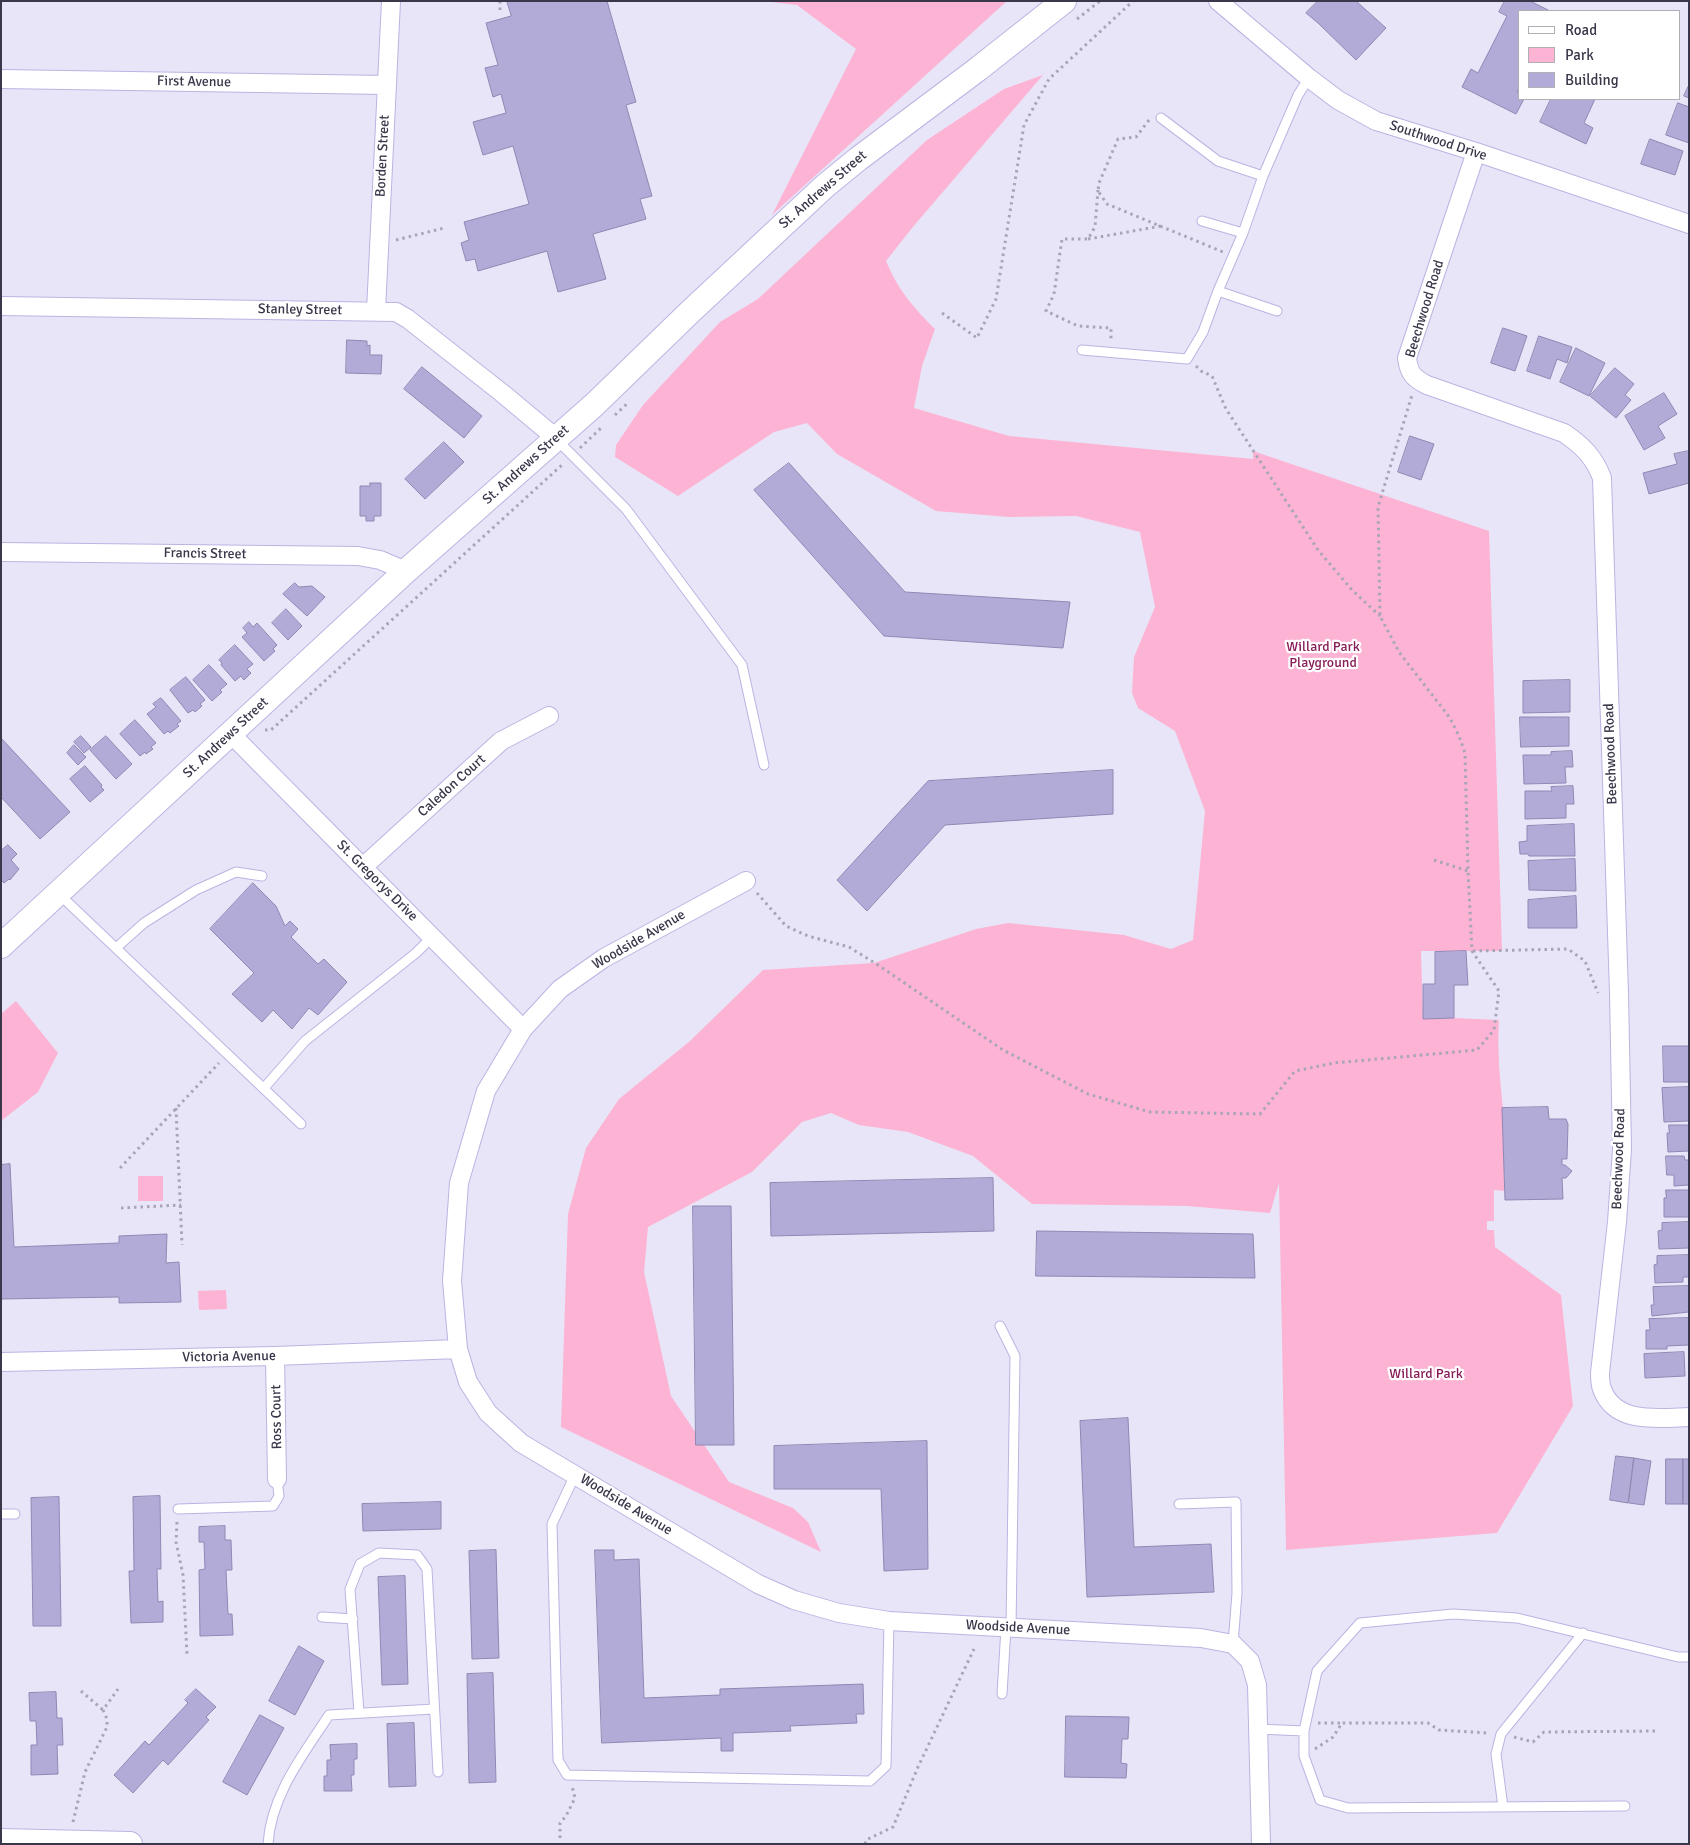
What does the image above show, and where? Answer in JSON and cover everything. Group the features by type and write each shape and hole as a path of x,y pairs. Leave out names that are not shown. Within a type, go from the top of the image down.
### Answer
{"main road":[{"name":"St. Andrews Street","path":"1,946 406,571 594,405 825,186 978,69 1070,10"},
{"path":"1,1841 130,1844"}],"street":[{"name":"Borden Street","path":"376,311 391,1"},
{"name":"Southwood Drive","path":"1218,1 1309,78 1338,100 1376,121 1476,152 1689,224"},
{"name":"First Avenue","path":"1,79 386,85"},
{"name":"Beechwood Road","path":"1476,152 1408,358 1408,369 1417,380 1564,433 1580,443 1591,455 1602,478 1619,993 1622,1150 1617,1222 1600,1373 1602,1389 1610,1402 1625,1414 1645,1419 1689,1417"},
{"name":"Stanley Street","path":"1,306 396,312 408,319 502,393 556,438"},
{"name":"Francis Street","path":"1,552 358,556 380,560 406,571"},
{"name":"Caledon Court","path":"363,867 501,741 549,716"},
{"name":"St. Gregorys Drive","path":"231,734 523,1029"},
{"name":"Woodside Avenue","path":"746,881 604,958 560,989 523,1029 486,1091 459,1183 452,1281 458,1349 468,1382 488,1413 521,1443 758,1584 794,1600 839,1613 889,1621 1201,1638 1233,1644"},
{"name":"Victoria Avenue","path":"1,1362 275,1356 458,1349"},
{"name":"Ross Court","path":"275,1356 278,1479"},
{"path":"1233,1644 1250,1661 1256,1685 1261,1844"}],"lane":[{"path":"1082,350 1188,359 1203,332 1243,233 1263,176 1298,95 1309,78"},
{"path":"1161,118 1218,161 1263,176"},
{"path":"1202,221 1243,233"},
{"path":"1218,291 1277,311"},
{"path":"556,438 626,509 742,665 764,765"},
{"path":"116,948 144,923 196,890 236,872 262,876"},
{"path":"58,893 302,1124"},
{"path":"264,1088 305,1041 410,958 432,937"},
{"path":"1000,1326 1015,1356 1009,1628 1002,1694"},
{"path":"574,1475 552,1524 558,1760 567,1774 870,1781 886,1766 889,1621"},
{"path":"178,1509 273,1506 279,1496 278,1479"},
{"path":"1179,1504 1236,1502 1237,1593 1233,1644"},
{"path":"1,1514 15,1514"},
{"path":"359,1713 350,1589 360,1564 379,1553 417,1555 427,1569 438,1772"},
{"path":"1625,1806 1348,1808 1320,1800 1304,1756 1305,1727 1317,1671 1360,1623 1453,1614 1517,1618 1678,1657 1689,1657"},
{"path":"322,1617 353,1619"},
{"path":"1503,1807 1496,1754 1501,1734 1583,1633"},
{"path":"268,1844 269,1828 286,1783 329,1715 434,1710"},
{"path":"1258,1729 1305,1727"}],"path":[{"path":"500,1 500,14"},
{"path":"1070,10 1100,1"},
{"path":"942,313 977,338 996,299 1024,125 1049,79 1133,1"},
{"path":"1161,118 1154,114 1136,137 1118,139 1099,183 1098,191 1107,204 1233,256"},
{"path":"1088,239 1095,227 1099,183"},
{"path":"1112,352 1111,328 1078,326 1046,310 1054,294 1062,238 1088,239 1162,226"},
{"path":"393,241 444,228"},
{"path":"746,881 786,926 808,936 849,947 1003,1050 1088,1094 1150,1112 1260,1114 1295,1071 1334,1063 1477,1050 1494,1030 1499,991 1472,951 1468,871 1466,753 1459,736 1450,718 1399,652 1380,616 1352,590 1318,550 1226,409 1212,376 1201,371 1188,359"},
{"path":"1380,616 1378,507 1417,380"},
{"path":"613,418 631,400"},
{"path":"262,730 271,730 608,423"},
{"path":"1434,860 1468,871"},
{"path":"1472,951 1568,948 1585,961 1598,993"},
{"path":"120,1168 228,1054"},
{"path":"176,1107 182,1245"},
{"path":"121,1208 181,1205"},
{"path":"178,1509 176,1542 183,1574 187,1655"},
{"path":"866,1844 866,1840 893,1827 918,1767 974,1648"},
{"path":"103,1710 118,1689"},
{"path":"72,1822 85,1772 107,1727 107,1719 103,1710 80,1691"},
{"path":"1305,1727 1342,1723 1428,1722 1439,1730 1501,1734 1533,1742 1544,1732 1657,1732"},
{"path":"1304,1756 1332,1737 1342,1723"},
{"path":"560,1838 560,1822 566,1816 575,1798 572,1784 567,1774"}],"green space":[{"path":"763,1 1007,1 772,215 856,49 797,5"},
{"path":"1043,75 886,261 907,298 935,329 922,366 914,408 1009,436 1253,459 1253,451 1489,531 1502,951 1421,951 1423,1019 1499,1020 1500,1076 1504,1119 1505,1191 1494,1190 1494,1221 1487,1221 1487,1230 1494,1230 1495,1247 1561,1295 1573,1406 1497,1533 1286,1550 1279,1183 1270,1213 1187,1206 1032,1204 973,1156 908,1132 859,1125 831,1113 802,1122 752,1172 648,1227 644,1272 671,1396 729,1482 793,1508 808,1522 821,1552 561,1427 568,1214 586,1148 619,1099 690,1041 763,970 874,963 976,929 1008,923 1124,935 1171,949 1193,940 1205,811 1175,731 1138,708 1132,693 1134,657 1155,607 1140,532 1076,516 1009,517 936,511 837,454 807,423 774,432 678,496 615,457 616,445 643,405 720,322 758,299 927,140 1004,89"},
{"path":"16,1001 58,1053 38,1092 1,1121 1,1014"},
{"path":"138,1176 163,1176 163,1201 138,1201"},
{"path":"226,1290 227,1309 199,1310 198,1291"}],"building":[{"path":"507,1 607,1 636,102 626,105 652,196 640,199 646,219 593,234 606,279 558,292 547,251 478,271 475,259 466,261 461,243 469,240 464,222 529,204 513,146 483,155 473,122 506,113 501,94 493,97 485,68 498,65 486,23 511,16"},
{"path":"1318,1 1356,1 1386,28 1356,60 1306,13"},
{"path":"1505,1 1530,1 1548,10 1518,10 1517,92 1518,100 1523,100 1516,114 1462,87 1471,69 1478,73 1507,16 1499,12"},
{"path":"1689,85 1689,98 1684,96"},
{"path":"1551,100 1595,100 1584,123 1593,128 1586,144 1540,122"},
{"path":"1678,103 1689,107 1689,143 1666,135"},
{"path":"1650,139 1683,151 1675,175 1641,164"},
{"path":"1503,328 1527,336 1515,371 1491,363"},
{"path":"1539,336 1572,347 1567,363 1557,359 1550,379 1527,371"},
{"path":"347,340 367,341 367,346 370,345 370,355 382,355 381,374 346,373"},
{"path":"1576,348 1605,363 1589,396 1560,382"},
{"path":"422,367 482,416 464,438 404,389"},
{"path":"1615,368 1634,384 1625,395 1631,400 1616,418 1590,396"},
{"path":"1664,393 1677,414 1658,426 1665,438 1644,450 1625,416"},
{"path":"1410,436 1434,444 1421,480 1398,472"},
{"path":"444,442 464,462 425,499 405,479"},
{"path":"1689,451 1689,483 1649,494 1643,473 1677,464 1674,454"},
{"path":"789,463 905,592 1070,602 1063,648 884,636 754,490"},
{"path":"370,483 381,483 381,516 374,516 374,521 366,521 366,516 360,516 360,486 370,486"},
{"path":"295,583 299,587 312,586 325,597 307,616 283,594"},
{"path":"286,609 302,626 288,640 272,623"},
{"path":"249,622 253,627 257,623 277,645 273,649 275,651 264,661 242,637 247,633 243,628"},
{"path":"235,645 253,664 247,669 251,673 244,680 241,676 235,681 219,660"},
{"path":"209,665 227,684 220,690 222,692 212,701 193,680"},
{"path":"186,677 205,700 200,704 202,706 195,712 193,710 188,713 170,690"},
{"path":"1570,680 1570,712 1523,713 1523,681"},
{"path":"161,698 181,721 177,724 179,726 170,733 168,731 164,734 147,714 156,707 153,704"},
{"path":"1520,717 1569,717 1569,746 1521,747"},
{"path":"135,720 156,743 151,747 153,749 140,756 120,734"},
{"path":"81,736 91,747 84,753 74,742"},
{"path":"106,736 132,764 116,779 90,750"},
{"path":"1,738 70,812 40,839 1,797"},
{"path":"74,745 86,757 78,765 67,753"},
{"path":"1572,751 1573,767 1565,767 1566,783 1524,784 1523,755 1551,755 1551,752"},
{"path":"85,766 102,785 101,787 104,790 90,802 70,779"},
{"path":"1113,770 1113,814 945,825 867,911 837,880 928,781"},
{"path":"1573,786 1574,804 1566,804 1566,818 1525,819 1525,791 1552,791 1551,787"},
{"path":"1574,824 1575,856 1529,856 1528,854 1520,854 1519,842 1527,841 1527,826"},
{"path":"8,845 17,854 11,860 19,869 10,880 4,883 1,880 1,851"},
{"path":"1575,859 1576,891 1529,890 1528,861"},
{"path":"253,883 276,906 285,926 290,921 298,929 291,937 318,964 324,959 347,982 318,1015 309,1008 292,1029 273,1010 262,1022 232,994 254,973 210,929"},
{"path":"1576,896 1577,928 1528,928 1528,900"},
{"path":"1466,951 1468,985 1454,985 1454,1018 1423,1019 1423,984 1435,984 1435,952"},
{"path":"1663,1046 1689,1046 1689,1082 1664,1082"},
{"path":"1689,1087 1689,1121 1664,1122 1662,1088"},
{"path":"1548,1107 1549,1119 1566,1119 1568,1124 1567,1159 1562,1159 1562,1165 1565,1165 1572,1171 1566,1178 1562,1178 1563,1199 1505,1200 1502,1108"},
{"path":"1669,1125 1689,1125 1689,1151 1668,1152 1667,1133 1669,1133"},
{"path":"1666,1156 1684,1156 1685,1160 1689,1160 1689,1185 1674,1186 1674,1175 1667,1175"},
{"path":"10,1164 14,1247 119,1243 119,1236 167,1234 166,1263 179,1262 181,1302 119,1303 119,1297 1,1299 1,1165"},
{"path":"993,1178 994,1231 771,1236 770,1183"},
{"path":"1666,1190 1689,1190 1689,1217 1664,1217"},
{"path":"693,1206 731,1206 734,1445 696,1445"},
{"path":"1689,1222 1689,1248 1659,1249 1658,1231 1662,1230 1662,1223"},
{"path":"1037,1231 1253,1234 1255,1278 1036,1276"},
{"path":"1689,1255 1689,1277 1683,1277 1683,1282 1655,1283 1654,1265 1657,1264 1657,1256"},
{"path":"1689,1286 1689,1312 1652,1316 1651,1305 1654,1305 1653,1287"},
{"path":"1689,1318 1689,1345 1667,1346 1667,1349 1646,1349 1646,1330 1650,1330 1649,1319"},
{"path":"1684,1352 1685,1376 1645,1378 1644,1354"},
{"path":"1128,1418 1134,1547 1211,1544 1214,1592 1087,1597 1080,1421"},
{"path":"927,1441 928,1569 884,1571 881,1489 774,1489 774,1446"},
{"path":"1616,1456 1634,1458 1628,1503 1610,1500"},
{"path":"1634,1458 1651,1461 1644,1505 1629,1503"},
{"path":"1666,1459 1683,1459 1683,1504 1666,1504"},
{"path":"1683,1459 1689,1459 1689,1504 1683,1504"},
{"path":"160,1496 161,1569 157,1569 158,1602 163,1601 163,1622 131,1623 129,1571 134,1571 133,1497"},
{"path":"59,1497 61,1626 33,1626 31,1498"},
{"path":"441,1502 441,1529 363,1531 362,1504"},
{"path":"225,1526 225,1540 231,1540 232,1570 226,1570 228,1614 232,1614 233,1635 200,1636 199,1570 205,1569 204,1542 199,1542 199,1527"},
{"path":"496,1550 499,1658 472,1659 469,1551"},
{"path":"595,1550 614,1550 614,1560 639,1559 644,1698 720,1695 720,1689 863,1684 864,1714 856,1714 857,1723 790,1726 791,1731 733,1733 733,1751 721,1751 721,1738 602,1743"},
{"path":"405,1576 408,1684 382,1685 378,1577"},
{"path":"299,1646 324,1661 295,1715 269,1701"},
{"path":"493,1673 496,1782 469,1783 467,1674"},
{"path":"196,1689 216,1707 206,1717 209,1720 168,1765 163,1760 133,1793 114,1775 145,1741 149,1745 188,1703 185,1700"},
{"path":"56,1692 57,1718 62,1718 63,1745 57,1745 58,1774 31,1775 31,1745 37,1745 36,1721 30,1721 29,1693"},
{"path":"260,1715 284,1728 247,1795 223,1782"},
{"path":"1066,1716 1129,1717 1128,1739 1122,1739 1121,1763 1127,1764 1126,1778 1065,1777"},
{"path":"414,1723 416,1786 389,1787 387,1724"},
{"path":"357,1744 357,1759 354,1759 354,1775 351,1775 352,1791 324,1791 324,1776 327,1776 327,1760 331,1760 330,1745"}],"park label":[{"name":"Willard Park Playground","path":"1323,656"},
{"name":"Willard Park","path":"1426,1374"}]}
